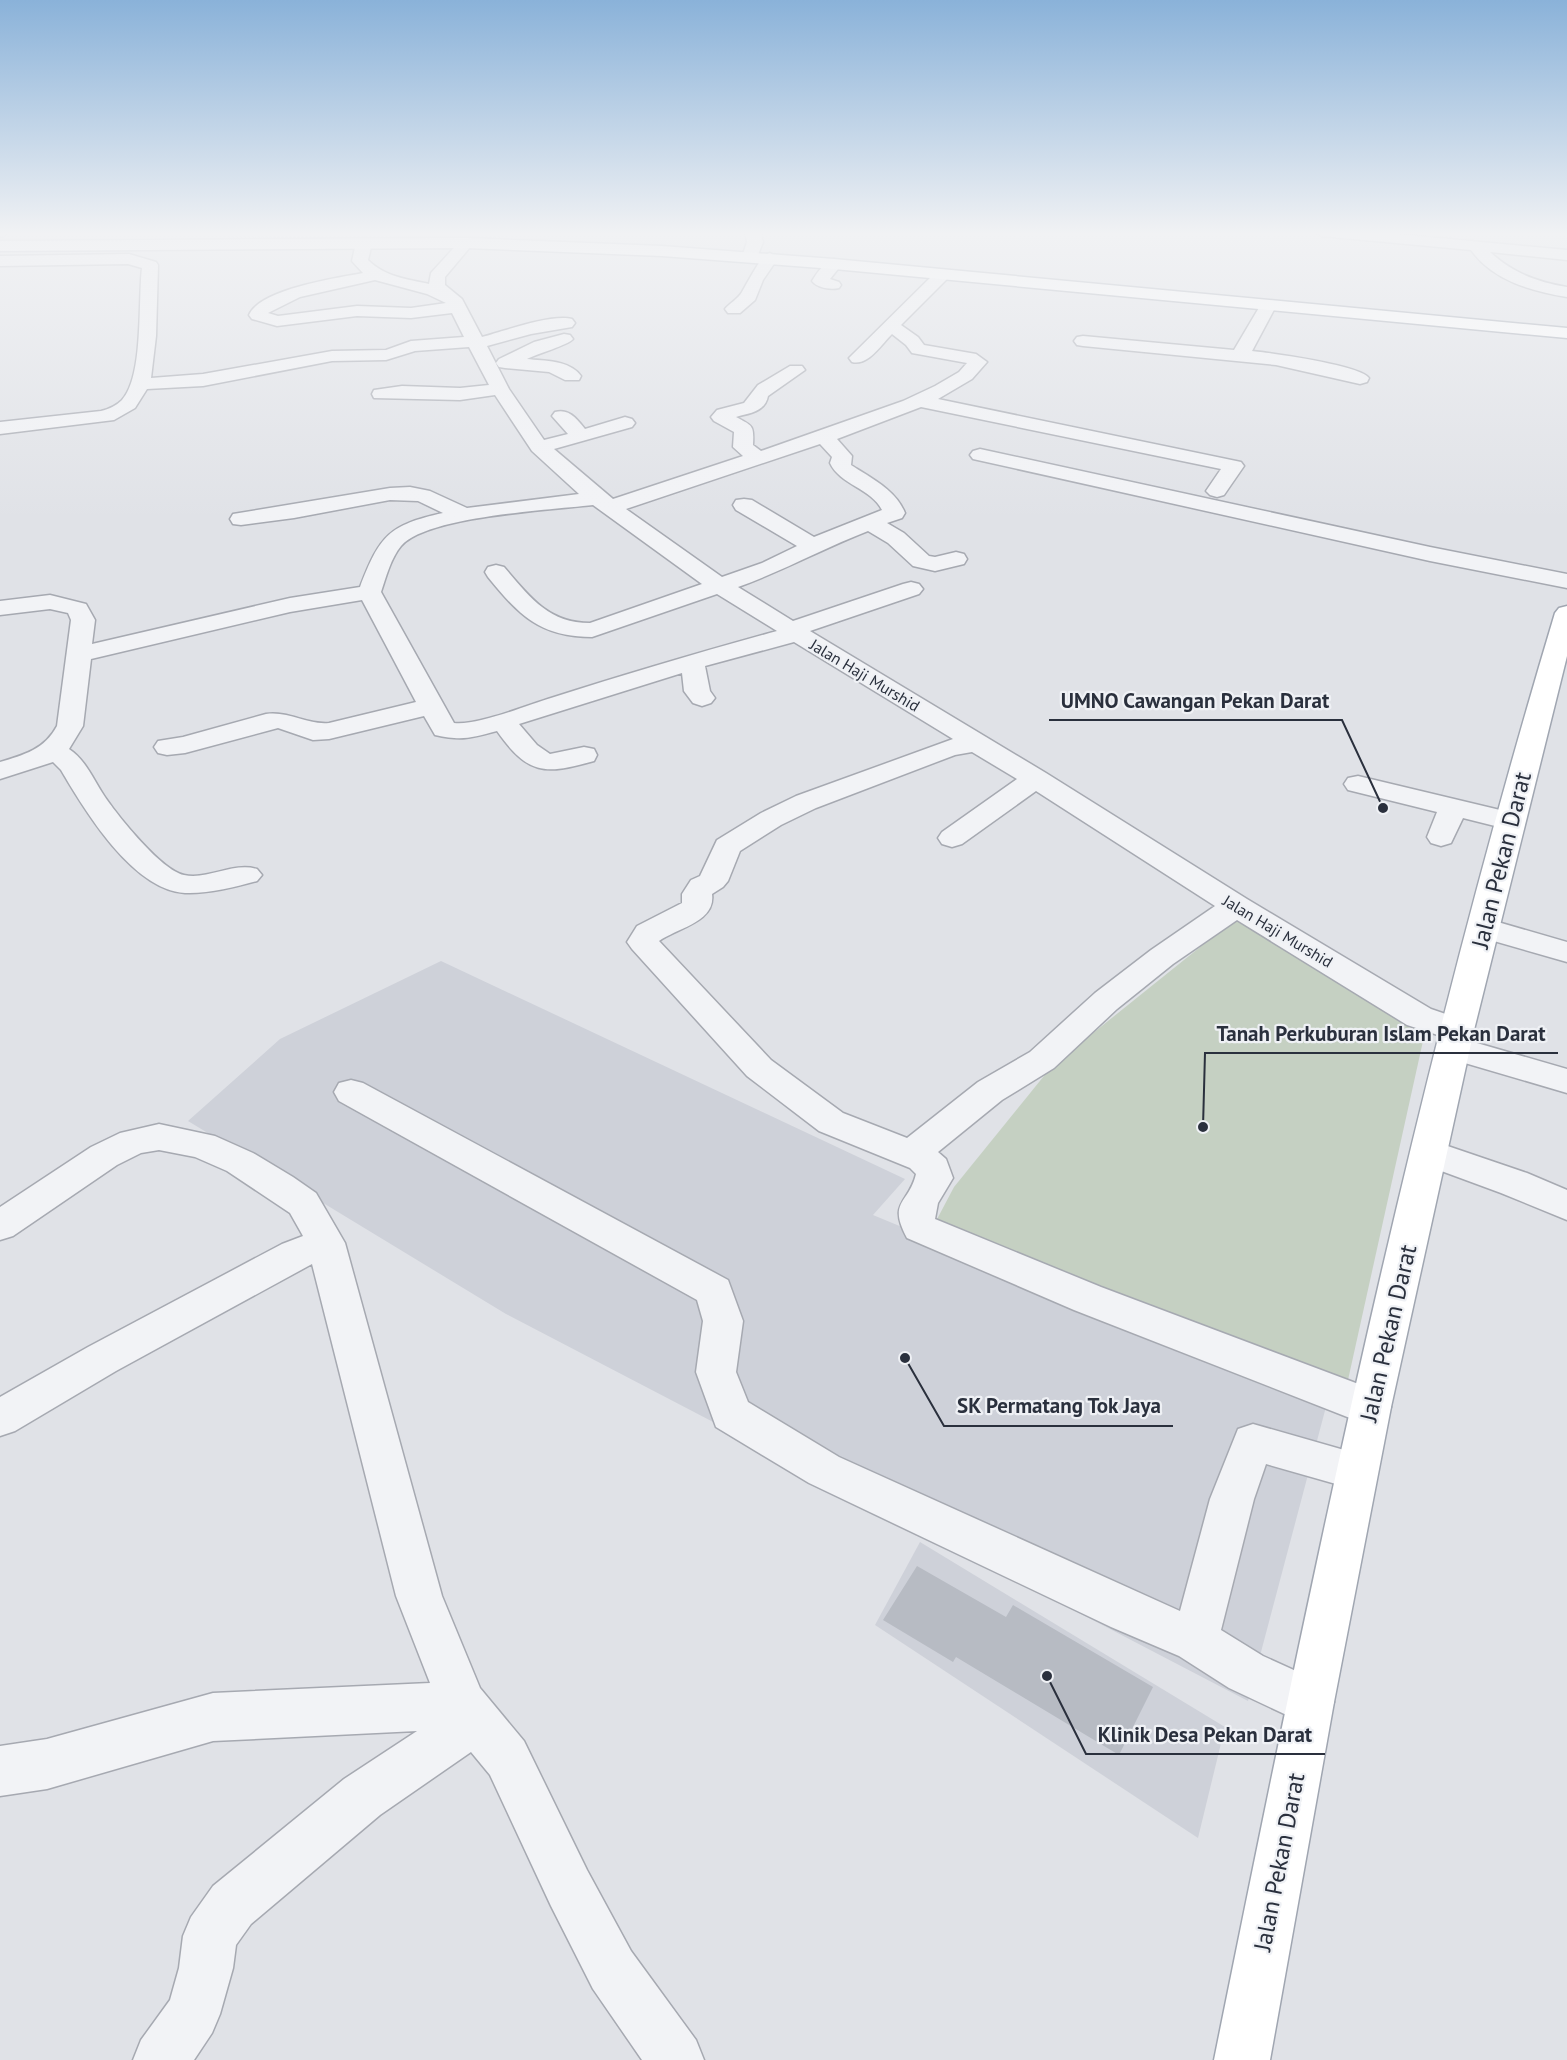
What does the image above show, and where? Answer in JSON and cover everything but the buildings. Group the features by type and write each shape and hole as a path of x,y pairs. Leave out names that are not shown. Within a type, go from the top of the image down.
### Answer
{"main road":[{"path":"1501,327 1566,333"},
{"name":"Jalan Pekan Darat","path":"1242,2060 1310,1702 1370,1407 1455,1039 1567,613"}],"street":[{"path":"0,428 103,417 126,407 133,400 140,384 148,327"},
{"name":"Jalan Haji Murshid","path":"467,327 476,342 497,365 500,388 539,447 603,503 720,586 1455,1039 1567,1081"},
{"path":"140,384 203,380 321,358 386,355 411,346 476,342 541,327"},
{"path":"858,358 891,327"},
{"path":"369,592 387,551 401,533 463,514 603,503 825,438 916,400 975,369 978,362 970,358 918,350 912,341 894,327"},
{"path":"1241,354 1256,327"},
{"path":"497,365 540,346 585,333"},
{"path":"1083,341 1225,355 1241,354 1335,370 1360,378"},
{"path":"497,365 553,367 572,376"},
{"path":"758,458 743,447 744,429 721,417 757,403 759,394 796,370"},
{"path":"381,394 402,392 460,394 500,388"},
{"path":"916,400 1234,466 1217,491"},
{"path":"562,417 576,430 579,437"},
{"path":"539,447 625,423"},
{"path":"496,572 532,614 549,623 579,631 607,625 770,568 828,538 894,513 892,505 843,469 840,463 842,456 825,438"},
{"path":"980,455 1407,549 1567,581"},
{"path":"241,519 294,512 390,494 410,493 423,495 463,514"},
{"path":"744,505 814,547"},
{"path":"871,523 896,537 921,561 935,564 956,559"},
{"path":"369,592 444,729 462,732 795,631 911,589"},
{"path":"94,651 291,605 369,592"},
{"path":"0,608 55,603 71,605 78,609 94,651 64,741 54,752 0,771"},
{"path":"688,663 694,668 697,691 702,698"},
{"path":"167,747 208,739 266,722 280,720 313,732 329,731 432,706"},
{"path":"502,721 537,758 547,762 560,762 584,755"},
{"path":"976,743 940,752 806,802 771,819 727,846 713,881 702,887 697,894 698,901 695,909 648,933 643,942 759,1068 831,1122 911,1154 923,1160 933,1169 934,1178 915,1212 920,1228 1126,1314 1370,1407"},
{"path":"54,752 62,755 72,764 99,812 131,849 166,877 181,884 248,875"},
{"path":"952,838 1036,779"},
{"path":"1358,784 1511,820"},
{"path":"1441,837 1453,807"},
{"path":"911,1154 990,1091 1042,1060 1106,1001 1162,957 1236,906"},
{"path":"1484,928 1567,952"},
{"path":"351,1092 714,1291 723,1322 716,1372 731,1414 824,1470 1127,1612 1195,1640 1246,1672 1310,1702"},
{"path":"0,1226 104,1156 134,1142 159,1137 202,1145 240,1162 303,1203 326,1243 419,1596 470,1712 507,1758 569,1888 612,1970 676,2060"},
{"path":"1430,1153 1503,1179 1567,1206"},
{"path":"0,1418 102,1359 244,1282 295,1255 326,1243"},
{"path":"1195,1640 1232,1499 1253,1442 1357,1471"},
{"path":"0,1771 47,1764 213,1717 470,1712"},
{"path":"161,2060 193,2014 206,1968 210,1936 232,1905 362,1797 470,1712"}],"shaded area":[{"path":"441,961 905,1179 873,1215 1327,1403 1248,1701 506,1314 188,1121 280,1039"},
{"path":"920,1542 1225,1727 1198,1838 875,1625"}],"green space":[{"path":"1235,919 1425,1032 1348,1380 935,1223 954,1187 1052,1066"}],"place":[{"name":"UMNO Cawangan Pekan Darat","path":"1383,808"},
{"name":"Tanah Perkuburan Islam Pekan Darat","path":"1203,1127"},
{"name":"SK Permatang Tok Jaya","path":"905,1358"},
{"name":"Klinik Desa Pekan Darat","path":"1047,1676"}]}
